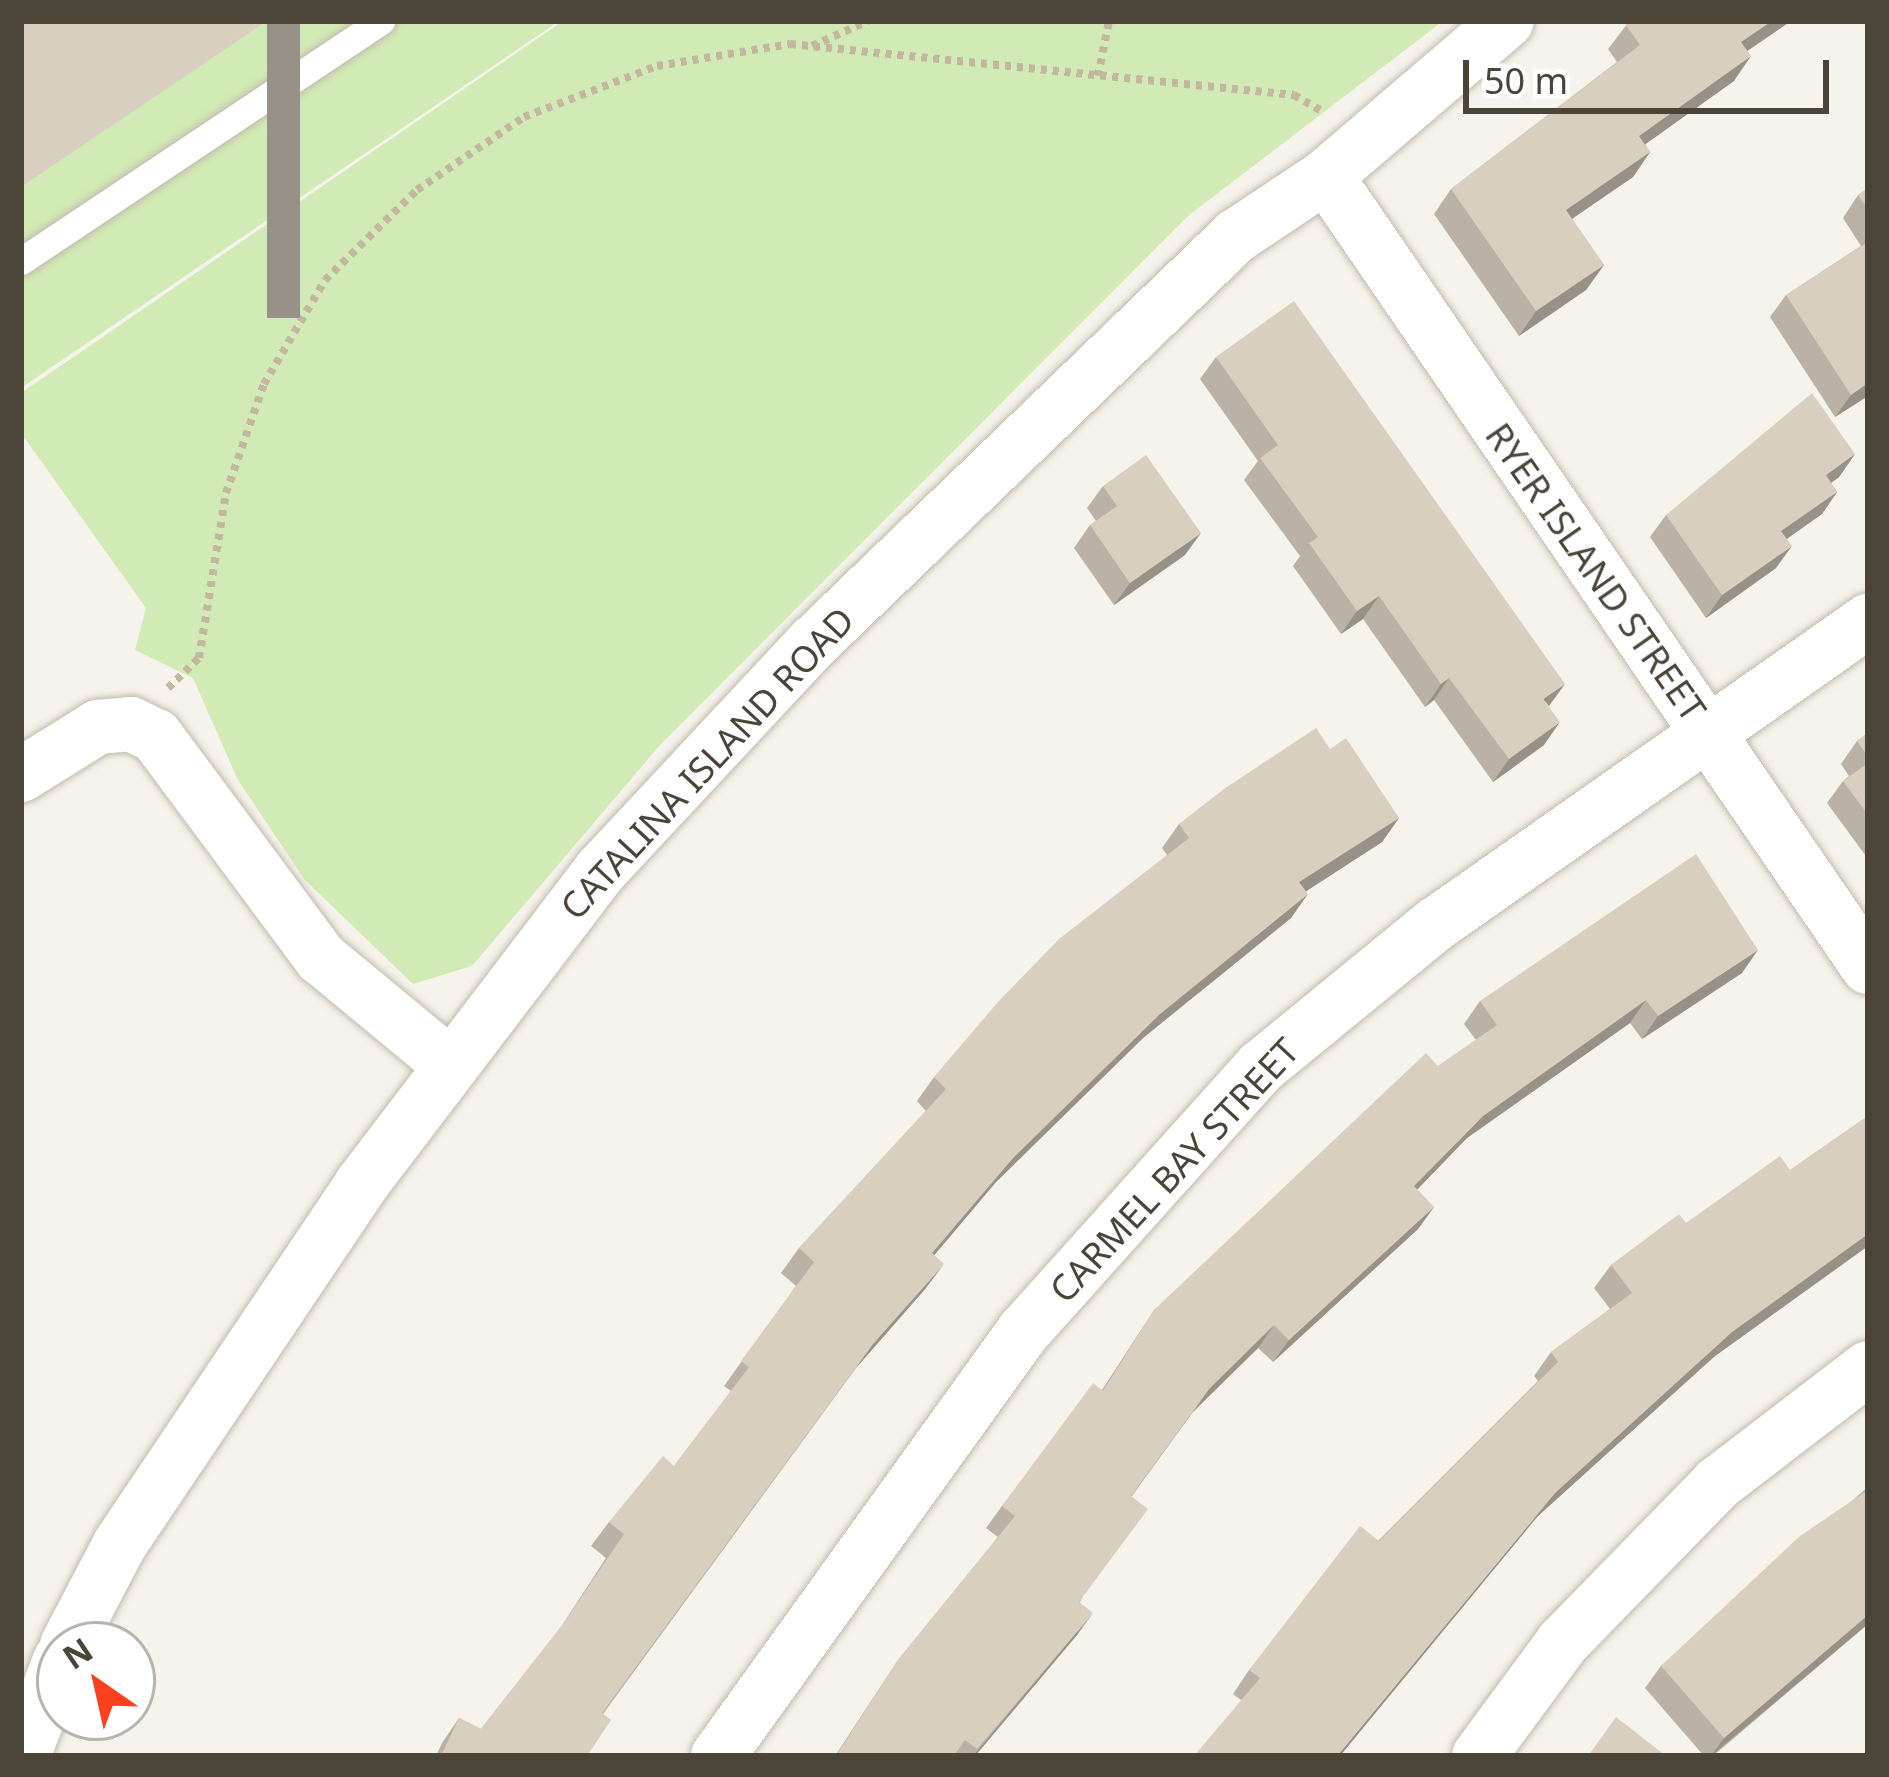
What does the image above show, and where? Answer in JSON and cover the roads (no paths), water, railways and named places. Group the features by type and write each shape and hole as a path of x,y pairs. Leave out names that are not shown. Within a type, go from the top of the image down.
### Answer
{"street":[{"name":"CATALINA ISLAND ROAD","path":"81,1621 205,1411 449,1064 602,869 813,643 1236,236 1326,176 1507,21"},
{"name":"RYER ISLAND STREET","path":"1326,176 1868,967"},
{"name":"CARMEL BAY STREET","path":"718,1756 1023,1332 1261,1067 1436,924 1712,739 1868,621"},
{"path":"21,775 98,728 131,724 173,754 321,958 449,1064"},
{"path":"1479,1756 1563,1642 1717,1484 1868,1368"},
{"path":"23,1756 36,1722"}],"lane":[{"path":"21,261 381,21"}]}
